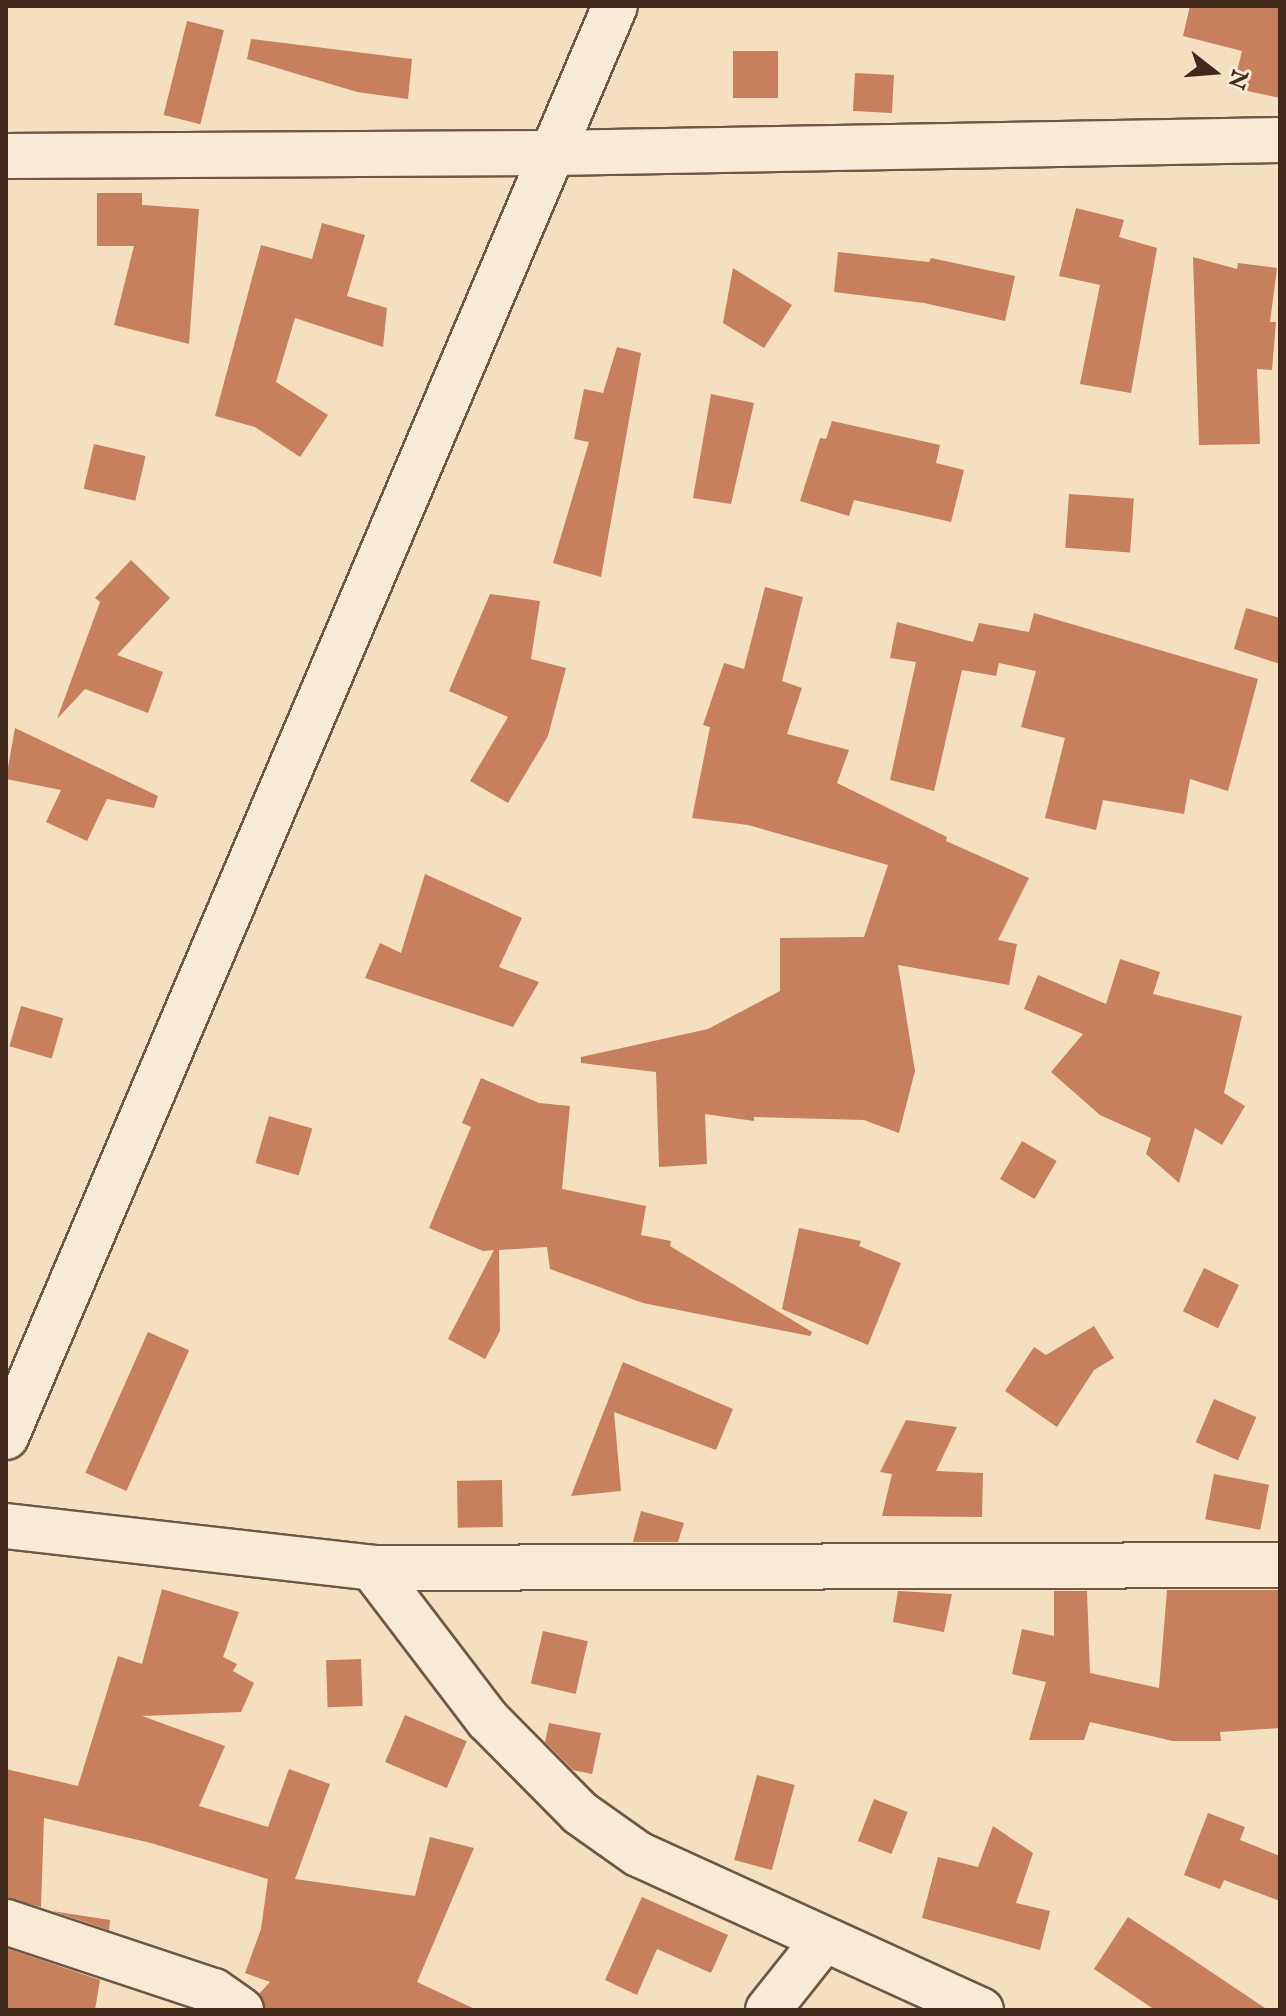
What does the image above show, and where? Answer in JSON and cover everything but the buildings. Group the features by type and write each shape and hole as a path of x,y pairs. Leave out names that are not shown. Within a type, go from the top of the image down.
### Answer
{"street":[{"path":"6,1437 615,6"},
{"path":"6,156 552,153 1280,140"},
{"path":"6,1526 372,1568 1280,1565"},
{"path":"372,1568 488,1720 580,1813 638,1854 822,1942 981,2010"},
{"path":"6,1922 214,1991 241,2010"},
{"path":"768,2010 822,1942"}]}
